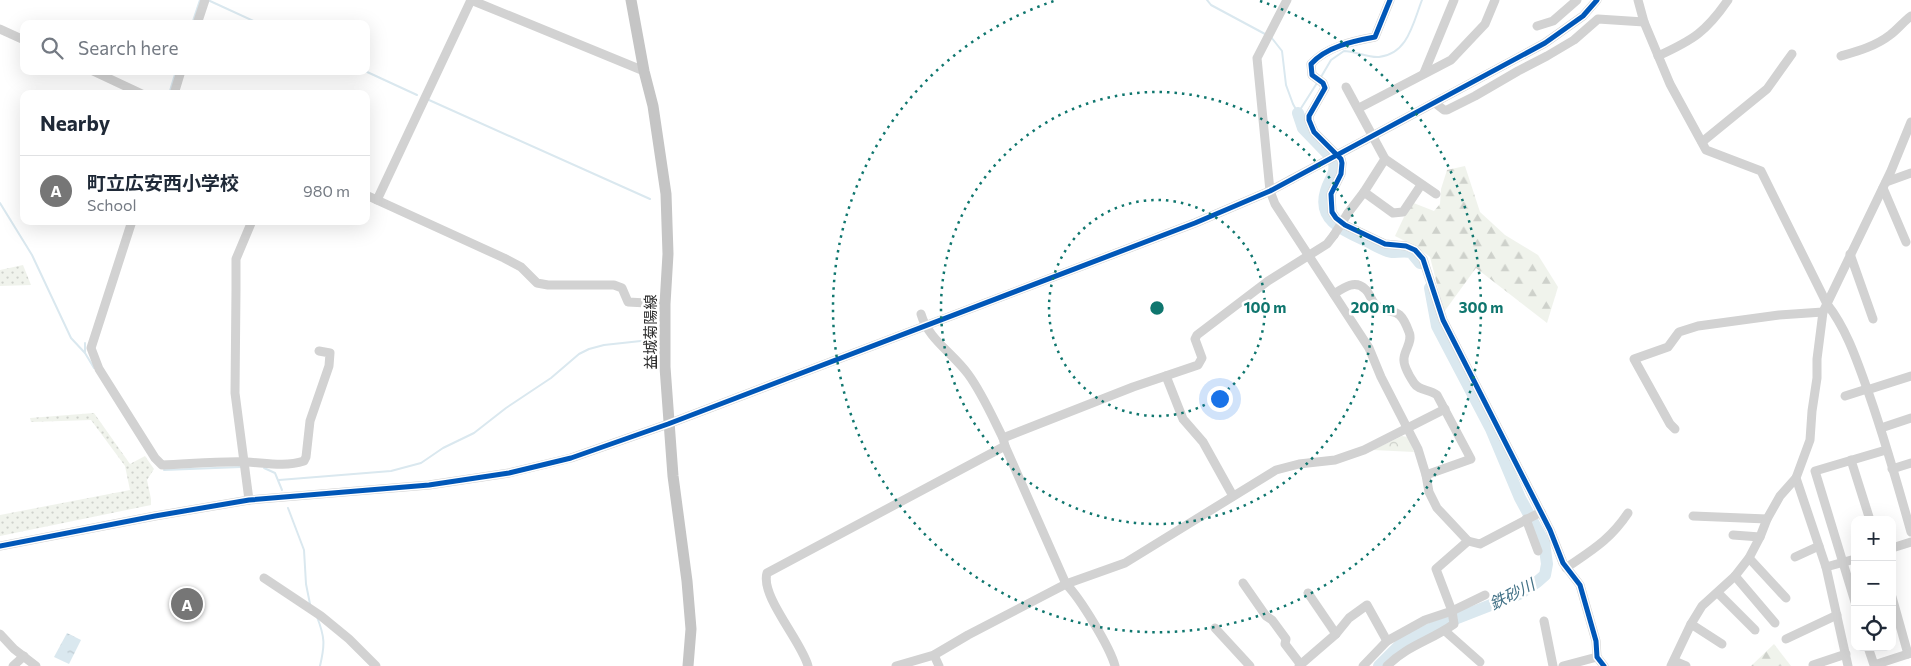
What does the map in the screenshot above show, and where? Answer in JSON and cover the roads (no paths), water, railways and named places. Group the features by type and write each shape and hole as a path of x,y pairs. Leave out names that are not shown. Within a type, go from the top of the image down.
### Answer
{"main road":[{"name":"益城菊陽線","path":"630,0 653,106 666,194 668,254 665,304 665,367 673,476 687,581 691,629 688,666"}],"street":[{"path":"198,20 205,0"},
{"path":"377,200 471,0 644,71"},
{"path":"1390,0 1375,37 1351,42 1321,55 1311,64 1311,71 1325,88 1309,116 1309,120 1314,132 1341,159 1342,163 1341,174 1330,194 1332,212 1345,225 1385,244 1406,246 1415,250 1424,259 1443,320 1541,512 1566,568 1580,585 1594,633 1597,657 1604,666"},
{"path":"1424,72 1454,0"},
{"path":"1358,108 1424,72 1451,60 1485,24 1495,0"},
{"path":"1537,26 1553,21 1577,0"},
{"path":"0,546 249,500 429,485 509,474 572,458 668,424 1195,223 1270,191 1545,43 1583,16 1597,0"},
{"path":"1638,0 1644,22 1670,84 1706,150 1761,171 1825,308 1839,319 1881,428 1892,469 1907,504 1911,532"},
{"path":"1658,56 1697,36 1715,19 1728,0"},
{"path":"1283,1 1277,18 1257,58 1270,191 1275,204 1369,348 1381,377 1418,449 1429,492 1437,508 1468,541 1480,544 1541,512"},
{"path":"1841,56 1866,48 1890,35 1902,22 1911,16"},
{"path":"1436,103 1446,110 1475,96 1574,40 1598,20 1644,22"},
{"path":"0,29 20,38"},
{"path":"1702,142 1767,89 1792,54"},
{"path":"102,75 133,90"},
{"path":"175,90 181,75"},
{"path":"1346,87 1358,108 1369,138 1385,159 1436,194"},
{"path":"1686,666 1673,663 1691,624 1702,606 1735,576 1749,558 1760,537 1766,519 1780,496 1796,478 1810,440 1825,308 1884,185 1911,122"},
{"path":"808,666 798,642 780,616 765,580 767,573 1004,442 1200,364 1202,358 1195,339 1196,335 1268,281 1327,244 1385,159"},
{"path":"1884,185 1911,173"},
{"path":"1364,192 1393,213 1398,214 1403,212 1421,184"},
{"path":"1884,185 1906,242"},
{"path":"370,197 504,258 521,267 537,283 548,285 614,284 622,288 628,302 665,304"},
{"path":"131,225 91,348 99,369 155,458 162,465 245,462 271,465 296,464 304,461 310,421 329,366 330,353 319,351"},
{"path":"249,500 235,393 236,259 250,225"},
{"path":"1850,254 1872,319"},
{"path":"1334,294 1348,286 1356,285 1364,288 1375,304 1398,312 1401,315 1410,334 1404,361 1414,384 1419,388 1437,394 1471,459 1426,475"},
{"path":"1676,429 1670,424 1634,359 1668,347 1679,332 1698,326 1825,308"},
{"path":"921,314 924,325 975,384 1004,442 1066,584 1072,590 1097,631 1113,658 1115,666"},
{"path":"1166,376 1183,420 1203,442 1233,496"},
{"path":"1845,396 1911,376"},
{"path":"896,666 934,655 968,635 1066,584 1125,563 1276,470 1300,464 1335,460 1364,450 1445,409"},
{"path":"1881,428 1911,418"},
{"path":"1851,589 1815,471 1886,450"},
{"path":"1851,460 1869,516"},
{"path":"1892,469 1911,463"},
{"path":"1796,478 1826,567 1848,666"},
{"path":"1566,568 1602,544 1616,531 1628,513"},
{"path":"1693,516 1766,519"},
{"path":"1526,519 1538,550"},
{"path":"1733,535 1760,537"},
{"path":"1387,666 1410,647 1445,631 1454,624 1452,611 1436,569 1468,541"},
{"path":"1896,547 1911,542"},
{"path":"1795,557 1819,546"},
{"path":"1749,558 1786,598"},
{"path":"1826,567 1851,559"},
{"path":"1735,576 1775,623"},
{"path":"264,578 321,616 349,639 376,666"},
{"path":"1243,584 1266,616 1272,620 1286,639 1286,644 1300,665 1336,634 1349,618 1367,605 1387,641"},
{"path":"1308,593 1336,634"},
{"path":"1718,593 1755,630"},
{"path":"1363,666 1387,641 1425,620 1452,611 1485,596"},
{"path":"1869,651 1874,665 1910,653 1895,606"},
{"path":"1786,638 1837,616"},
{"path":"1544,622 1553,666"},
{"path":"1691,624 1722,644"},
{"path":"1215,628 1250,666"},
{"path":"1445,631 1480,662"},
{"path":"0,634 36,666"},
{"path":"1813,664 1846,654"},
{"path":"934,655 939,666"},
{"path":"13,666 24,656"},
{"path":"1563,666 1597,657"}],"water":[{"path":"67,633 81,640 69,664 54,657"}],"waterway":[{"path":"193,20 200,0"},
{"path":"1207,0 1211,5 1265,34"},
{"path":"1321,77 1331,60 1344,51 1379,57 1389,55 1397,50 1408,36 1422,0"},
{"path":"210,1 251,20"},
{"path":"1271,37 1282,51 1286,85 1298,113 1317,83"},
{"path":"370,73 417,95"},
{"path":"170,90 175,75"},
{"path":"429,100 650,199"},
{"name":"鉄砂川","path":"1298,113 1303,128 1333,159 1334,172 1327,187 1324,201 1329,217 1342,229 1382,249 1392,252 1411,252 1420,263"},
{"path":"0,203 32,255 71,338 85,353 94,368"},
{"name":"鉄砂川","path":"1379,666 1403,642 1437,626 1519,594 1545,575 1547,564 1544,542 1520,498 1491,429 1437,326 1430,288"},
{"path":"279,480 391,471 421,463 443,448 474,433 506,408 551,378 579,354 604,345 650,340"},
{"path":"85,343 85,353"},
{"path":"164,470 241,467"},
{"path":"264,468 275,473 282,490"},
{"path":"288,508 304,550 306,584 310,604"},
{"path":"317,617 322,630 323,641 320,666"}],"place":[{"name":"町立広安西小学校","path":"187,604"}]}
